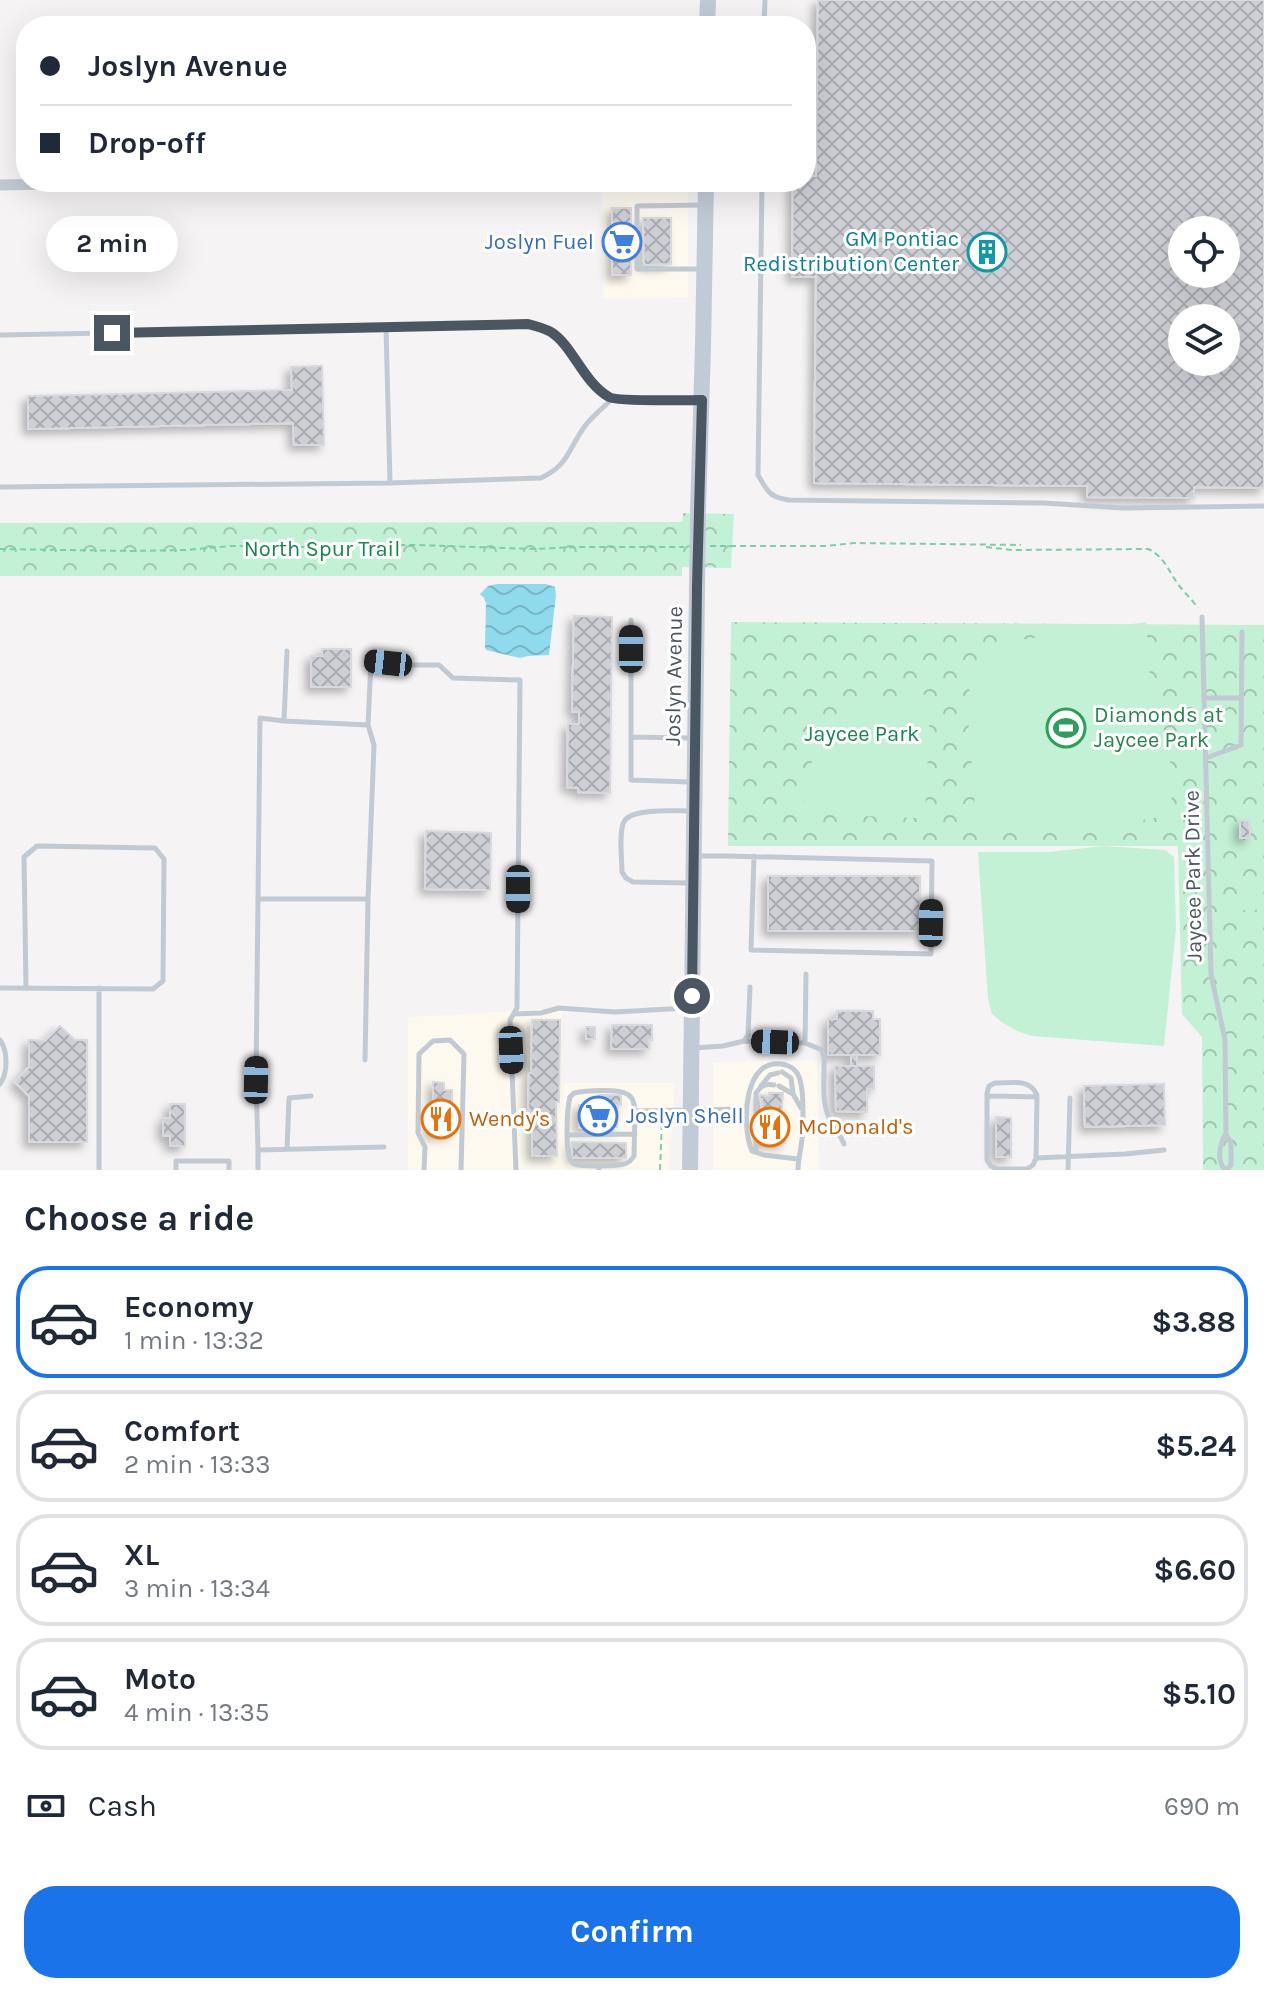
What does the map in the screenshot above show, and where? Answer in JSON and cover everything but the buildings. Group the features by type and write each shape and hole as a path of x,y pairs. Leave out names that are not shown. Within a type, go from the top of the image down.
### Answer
{"main road":[{"name":"Joslyn Avenue","path":"690,1170 698,513 706,192"}],"lane":[{"path":"762,192 758,475 774,498 1044,503 1123,508 1264,506"},
{"path":"705,205 637,206 637,269 705,269"},
{"path":"0,335 528,324 553,333 579,367 612,399 702,400"},
{"path":"386,328 390,483"},
{"path":"0,487 390,483 541,478 555,471 564,461 586,425 612,399"},
{"name":"Jaycee Park Drive","path":"1202,617 1211,974 1225,1040 1226,1133 1231,1143 1231,1165 1225,1170 1220,1164 1220,1143 1226,1133"},
{"path":"631,620 631,780 695,782"},
{"path":"1206,758 1241,745 1242,632"},
{"path":"284,721 287,651"},
{"path":"365,1060 374,745 368,725 371,661 439,665 453,678 520,680 517,1008 510,1020 516,1170"},
{"path":"1204,698 1241,698"},
{"path":"258,1170 260,718 368,725"},
{"path":"631,737 695,738"},
{"path":"693,884 633,882 626,878 622,872 622,829 626,819 635,813 694,811"},
{"path":"0,988 153,989 163,981 164,859 155,848 37,846 24,857 26,988"},
{"path":"694,856 754,856 932,861 931,954 751,950 754,856"},
{"path":"258,899 368,899"},
{"path":"805,1043 806,974"},
{"path":"744,1041 748,1035 750,987"},
{"path":"99,988 99,1170"},
{"path":"514,1014 541,1013 559,1008 615,1012 692,1007"},
{"path":"0,1040 5,1049 5,1075 0,1084"},
{"path":"424,1170 425,1147 418,1133 419,1054 433,1041 450,1040 464,1054 461,1170"},
{"path":"691,1048 744,1041 805,1043 822,1050 825,1108 844,1144"},
{"path":"798,1159 752,1151 747,1140 751,1085 755,1076 769,1065 790,1066 799,1074 802,1140 798,1170"},
{"path":"756,1152 756,1093 770,1075 780,1072 791,1078 793,1094 802,1109"},
{"path":"761,1086 769,1083 793,1094"},
{"path":"995,1083 1027,1083 1034,1088 1037,1097 1036,1158 1033,1165 1027,1169 997,1169 991,1166 987,1160 989,1086 995,1083"},
{"path":"621,1091 633,1100 635,1111 634,1156 631,1162 599,1168 570,1162 567,1135 569,1103 574,1093 621,1091"},
{"path":"287,1149 289,1098 311,1096"},
{"path":"987,1096 1037,1097"},
{"path":"1068,1170 1070,1098"},
{"path":"635,1111 747,1109"},
{"path":"567,1135 635,1134"},
{"path":"258,1150 384,1147"},
{"path":"1036,1158 1164,1150"},
{"path":"176,1170 176,1161 229,1161 229,1170"}],"path":[{"path":"709,546 826,546 854,543 1021,545"},
{"path":"0,549 167,551 230,546 267,549 418,545 533,549 694,546"},
{"path":"978,545 1012,550 1153,550 1197,605 1202,617"},
{"path":"660,1170 663,1110"}],"shaded area":[{"path":"602,192 688,192 688,298 603,299"},
{"path":"562,1011 563,1083 675,1083 669,1170 408,1170 408,1017"},
{"path":"817,1060 819,1170 713,1170 713,1062"}],"green space":[{"name":"North Spur Trail","path":"683,513 734,514 731,568 682,567 682,576 0,576 0,523 682,522"},
{"name":"Jaycee Park","path":"731,622 1264,625 1264,1170 1203,1170 1202,1037 1182,1014 1178,846 728,846"},
{"name":"Diamonds at Jaycee Park","path":"1146,622 1151,688 1170,753 1172,808 1165,816 1109,826 1045,824 977,831 967,703 972,678 981,665 995,650 1019,640"},
{"path":"910,694 931,695 925,811 917,818 803,814 810,767 830,730 863,705"},
{"path":"1104,846 1165,850 1174,857 1176,928 1164,1046 1032,1036 1017,1031 992,1014 988,999 978,852 1049,852"},
{"path":"1239,884 1256,884 1256,910 1239,910"}],"water":[{"path":"546,584 555,587 549,655 520,658 486,650 486,603 480,594 488,586"}],"place":[{"name":"Joslyn Fuel","path":"622,242"},
{"name":"GM Pontiac Redistribution Center","path":"987,252"},
{"name":"Diamonds at Jaycee Park","path":"1066,728"},
{"name":"Joslyn Shell","path":"598,1116"},
{"name":"Wendy's","path":"441,1119"},
{"name":"McDonald's","path":"770,1127"}],"route":[{"path":"112,333 528,324 553,333 579,367 612,399 702,400 692,996"}]}
